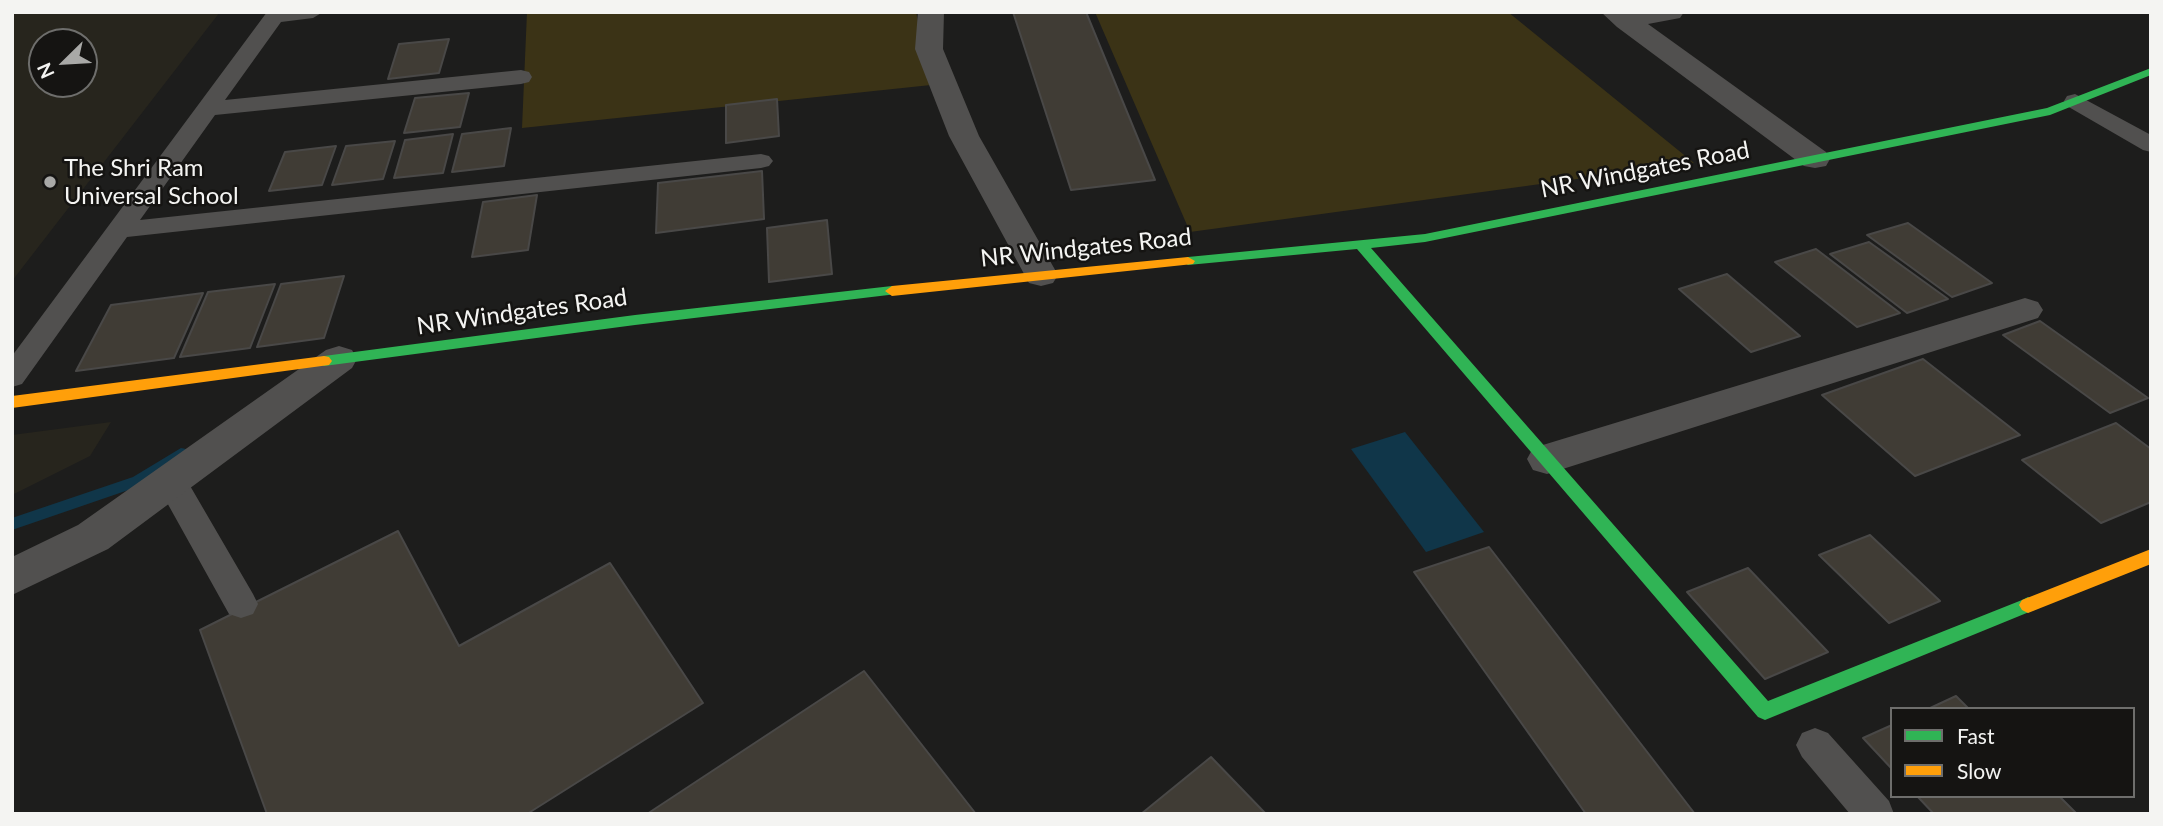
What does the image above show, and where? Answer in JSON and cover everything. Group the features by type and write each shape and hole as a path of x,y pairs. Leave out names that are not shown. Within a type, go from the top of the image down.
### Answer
{"street":[{"path":"931,12 929,48 964,136 1041,275"},
{"path":"1620,16 1671,12"},
{"path":"1620,16 1815,159"},
{"name":"NR Windgates Road","path":"12,402 635,320 1041,275 1425,238 2050,111 2151,71"},
{"path":"1360,244 1765,711 2151,556"},
{"path":"1546,459 2025,310"},
{"path":"12,577 93,537 339,359"}],"lane":[{"path":"12,377 277,14 313,12"},
{"path":"208,109 521,77"},
{"path":"2075,101 2151,145"},
{"path":"120,230 761,161"},
{"path":"171,481 242,604"},
{"path":"1815,745 1875,814"}],"shaded area":[{"name":"The Shri Ram Universal School","path":"12,12 220,12 12,281"},
{"path":"527,12 916,12 931,85 522,128"},
{"path":"1095,12 1508,12 1694,163 1190,232"},
{"path":"111,422 90,456 12,495 12,435"}],"water":[{"path":"1405,432 1484,532 1426,552 1351,449"}],"building":[{"path":"1013,12 1086,12 1155,180 1071,190"},
{"path":"449,39 439,73 388,79 399,44"},
{"path":"469,93 460,127 404,133 415,98"},
{"path":"777,99 779,136 726,143 726,105"},
{"path":"511,128 504,166 452,172 462,134"},
{"path":"453,134 443,173 394,178 405,140"},
{"path":"395,141 383,179 332,185 346,146"},
{"path":"336,146 322,185 269,191 285,152"},
{"path":"762,171 764,219 656,233 658,183"},
{"path":"537,195 528,250 472,257 483,202"},
{"path":"827,220 832,274 769,282 767,228"},
{"path":"1908,223 1992,283 1952,297 1867,235"},
{"path":"1869,242 1948,299 1907,313 1830,254"},
{"path":"1816,249 1900,313 1857,327 1775,262"},
{"path":"1727,274 1800,336 1751,352 1679,289"},
{"path":"344,276 324,338 257,347 281,284"},
{"path":"275,284 250,348 180,357 208,292"},
{"path":"203,293 174,358 76,371 111,305"},
{"path":"2040,321 2148,398 2110,413 2003,335"},
{"path":"1923,359 2020,435 1915,476 1822,395"},
{"path":"2116,423 2151,449 2151,502 2101,523 2022,460"},
{"path":"398,531 459,646 610,563 703,703 527,814 267,814 200,630"},
{"path":"1870,535 1940,601 1889,623 1819,555"},
{"path":"1489,547 1695,814 1586,814 1414,572"},
{"path":"1748,568 1828,652 1765,679 1687,592"},
{"path":"864,671 976,814 647,814"},
{"path":"1956,696 1967,707 1932,707"},
{"path":"1890,726 1890,767 1863,738"},
{"path":"1211,757 1266,814 1141,814"},
{"path":"1919,798 2061,798 2077,814 1934,814"}],"waterway":[{"path":"12,524 138,481 181,453"}],"traffic: fast":[{"path":"1188,261 1425,238 2050,111 2151,71"},
{"path":"1360,244 1765,711 2028,605"},
{"path":"324,361 635,320 892,291"}],"traffic: slow":[{"path":"892,291 1188,261"},
{"path":"12,402 324,361"},
{"path":"2028,605 2151,556"}],"place":[{"name":"The Shri Ram Universal School","path":"50,182"}]}
